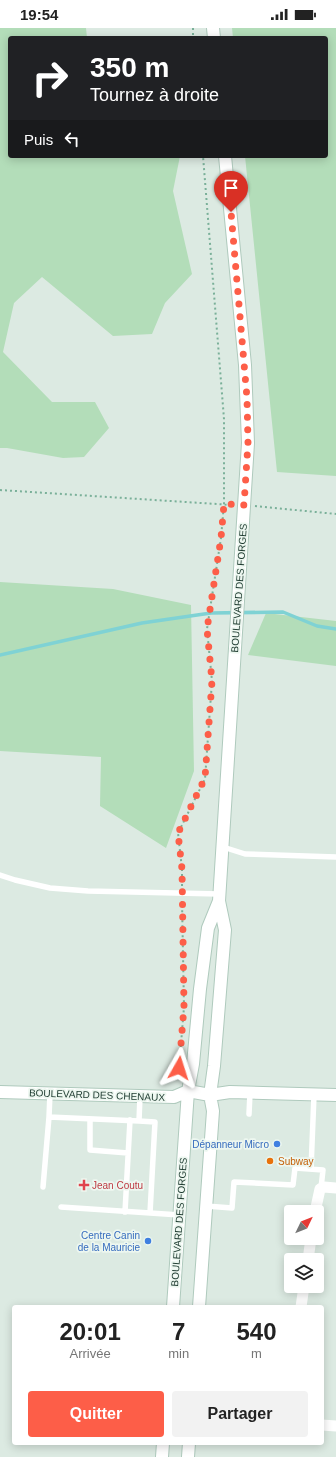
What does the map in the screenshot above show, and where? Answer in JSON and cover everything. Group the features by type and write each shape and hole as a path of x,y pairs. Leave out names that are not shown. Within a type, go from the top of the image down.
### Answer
{"street":[{"name":"BOULEVARD DES FORGES","path":"199,1305 213,1111 210,1095 214,1066 225,930 219,897 248,443 247,398 225,158"},
{"name":"BOULEVARD DES FORGES","path":"173,1305 188,1091 193,1064 200,989 208,928 219,897"},
{"name":"BOULEVARD DES CHENAUX","path":"0,1092 174,1097 188,1091 210,1095 230,1092 336,1095"},
{"path":"316,1205 318,1193 321,1189 324,1187 336,1188"},
{"path":"301,1305 303,1293"},
{"path":"324,1425 336,1426"},
{"path":"162,1457 163,1445"},
{"path":"188,1457 189,1445"}],"lane":[{"path":"223,847 245,854 336,857"},
{"path":"0,875 50,888 88,891 182,893 219,897"},
{"path":"43,1187 50,1093"},
{"path":"249,1114 250,1093"},
{"path":"311,1169 314,1095"},
{"path":"139,1121 140,1096"},
{"path":"49,1117 155,1122 150,1213"},
{"path":"90,1119 90,1150 128,1153"},
{"path":"125,1212 130,1120"},
{"path":"206,1206 232,1208 234,1182 293,1185 294,1168 323,1170 321,1189"},
{"path":"61,1207 180,1215"}],"path":[{"path":"181,1074 179,1068 184,1007 182,869 178,833 205,778 212,681 207,629 221,538 224,504 224,419 203,158"},
{"path":"0,490 244,505 336,514"}],"green space":[{"path":"0,28 86,28 87,36 8,36 8,158 180,158 173,191 192,274 165,303 152,334 113,336 42,277 14,303 3,352 52,402 95,402 109,428 84,457 63,458 0,448"},
{"path":"232,28 336,28 336,476 277,472 245,158 328,158 328,36 233,36"},
{"path":"0,582 113,589 191,605 194,771 166,848 100,806 101,757 0,751"},
{"path":"266,613 336,621 336,666 248,655"}],"waterway":[{"path":"0,655 142,623 211,613 283,612 317,626 336,629"}],"place":[{"name":"Dépanneur Micro","path":"277,1144"},
{"name":"Subway","path":"270,1161"},
{"name":"Jean Coutu","path":"84,1185"},
{"name":"Centre Canin de la Mauricie","path":"148,1241"}],"route":[{"path":"179,1068 184,1007 182,869 178,833 205,778 212,681 207,629 221,538 224,504 244,505 247,476 248,428 245,365 231,212"}]}
